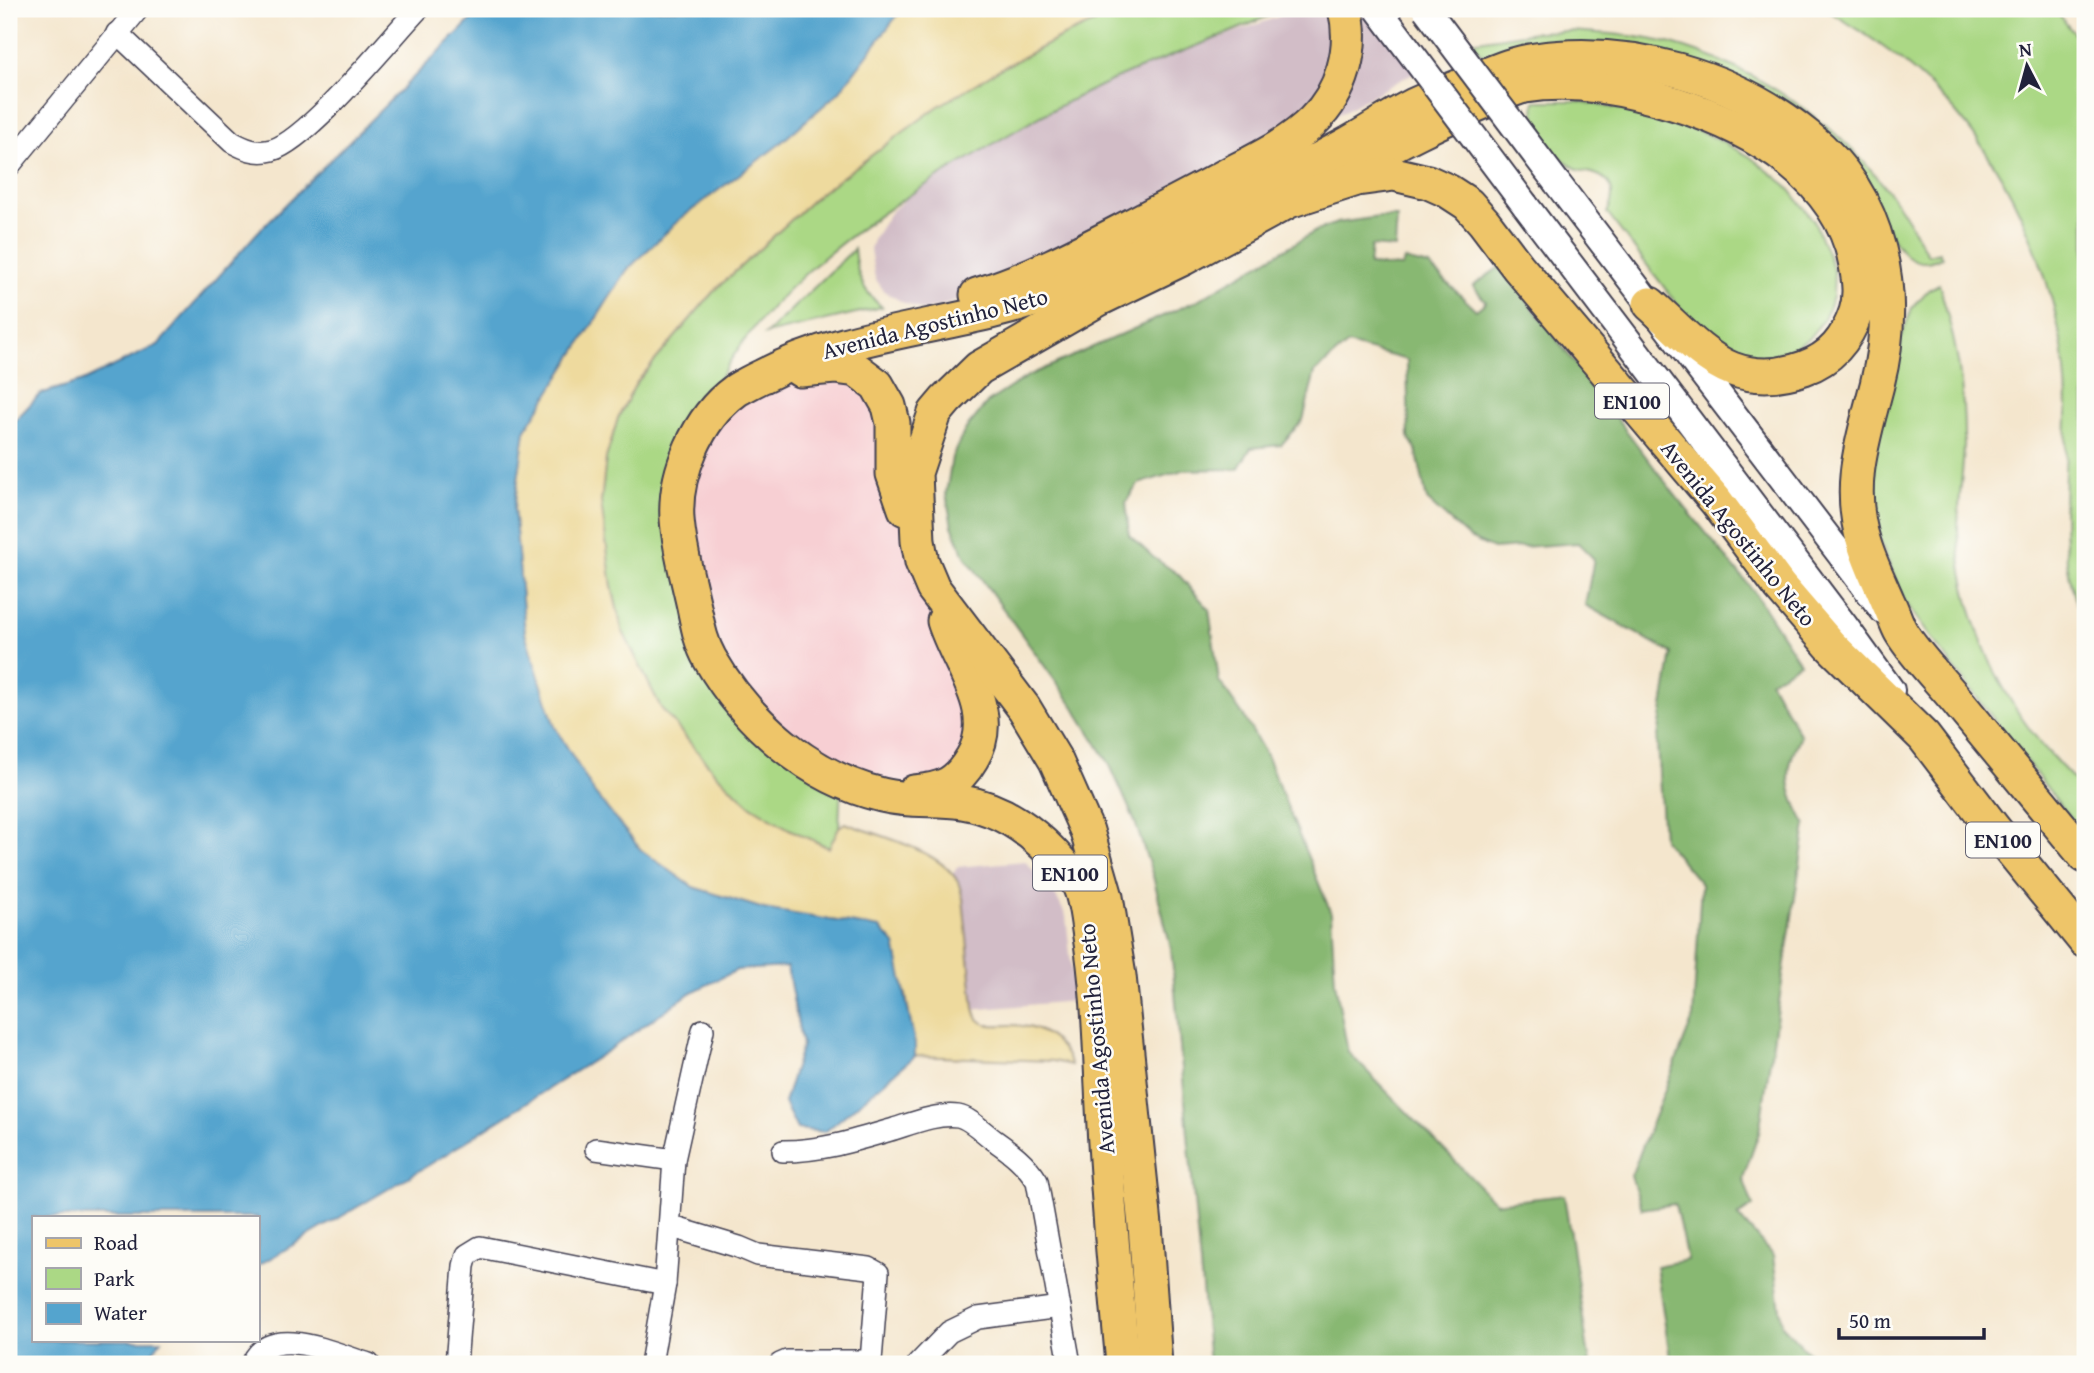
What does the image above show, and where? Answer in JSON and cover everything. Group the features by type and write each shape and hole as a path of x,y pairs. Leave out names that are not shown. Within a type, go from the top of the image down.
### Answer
{"main road":[{"path":"736,390 760,366 792,351 1007,286 1058,264 1275,149 1313,121 1336,92 1348,47 1345,9"},
{"name":"Avenida Agostinho Neto","path":"1123,1364 1107,1189 1095,966 1088,919 1079,884 1033,834 1002,813 961,802 910,800 881,795 835,780 798,759 744,706 708,656 698,631 679,539 679,480 702,430 715,411 736,390 794,360 864,339 1009,308 1105,272 1343,146 1416,104 1508,66 1535,60 1573,57 1658,65 1697,76 1761,105 1813,140 1835,162 1858,195 1876,236 1886,283 1888,318 1879,377 1859,452 1855,478 1860,527 1866,550 1902,633"},
{"path":"1289,201 1435,122 1522,87 1581,83 1619,89 1694,109 1767,144 1799,168 1823,194 1841,220 1853,247 1860,286 1858,307 1851,327 1827,357 1810,366 1779,374 1747,374 1715,361 1650,304"},
{"name":"Avenida Agostinho Neto","path":"1155,1364 1145,1225 1119,976 1106,897 1096,858 1074,799 1040,733 1007,684 933,588 922,562 918,541 915,473 919,454 935,413 967,378 999,354 1099,299 1184,258 1289,201 1357,179 1394,174 1428,182 1468,204 1518,268 1716,501 1762,564 1830,645 1924,737"},
{"path":"736,390 799,370 819,367 857,370 877,385 889,406 893,423 892,462 895,485 918,541"},
{"path":"881,795 921,792 953,783 980,745 983,722 975,692 950,641 933,588"},
{"name":"EN100","path":"1902,633 2085,856"},
{"name":"EN100","path":"1924,737 2085,941"}],"street":[{"path":"9,166 138,9"},
{"path":"117,33 232,142 256,152 282,146 295,137 334,101 418,9"},
{"path":"1378,9 1844,625 1924,737"},
{"path":"1426,9 1828,540 1902,633"},
{"path":"651,1364 666,1284 674,1160 703,1030"},
{"path":"783,1151 817,1150 924,1120 961,1116 1028,1166 1037,1181 1070,1364"},
{"path":"596,1149 674,1160"},
{"path":"669,1226 758,1255 869,1268 878,1273 873,1362 788,1361 780,1364"},
{"path":"456,1364 464,1266 467,1255 480,1247 666,1284"},
{"path":"918,1364 949,1332 978,1318 1059,1307"},
{"path":"252,1364 256,1356 272,1344 288,1342 369,1364"}],"shaded area":[{"path":"1300,9 1378,9 1422,68 1275,149 1007,286 924,311 884,291 875,278 870,249 873,240 890,213 915,190 1038,116 1103,85 1174,54"},
{"path":"787,374 877,384 975,692 964,771 881,795 744,706 683,559 702,430"},
{"path":"1025,861 1057,898 1066,916 1075,1001 957,1011 946,884 957,867"}],"green space":[{"path":"1126,9 1283,9 1066,102 923,186 844,241 773,305 743,342 717,382 688,452 686,474 708,656 841,782 839,827 830,848 789,829 751,806 717,775 661,708 622,630 603,545 601,502 606,458 618,418 636,383 713,292 819,194 937,107 998,70 1061,37"},
{"path":"1825,9 2055,9 2085,48 2085,624 2075,598 2065,545 2065,368 2047,282 2032,240 1991,161 1967,126 1940,95 1885,48"},
{"path":"1568,31 1631,36 1668,43 1701,53 1763,82 1820,121 1846,144 1892,196 1928,255 1939,252 1942,257 1925,262 1907,256 1892,238 1871,199 1535,46 1482,55 1471,42 1535,32"},
{"path":"1535,101 1578,101 1665,118 1709,135 1749,156 1786,185 1814,221 1834,271 1833,296 1824,319 1809,338 1788,351 1764,357 1739,354 1704,339 1607,213 1612,195 1610,185 1602,177 1579,170 1561,158 1546,141 1536,122"},
{"path":"1397,217 1395,248 1371,246 1369,265 1402,267 1404,260 1429,266 1476,310 1486,302 1473,286 1501,266 1679,500 1753,590 1800,663 1770,681 1801,736 1791,760 1789,781 1806,825 1759,1133 1743,1178 1753,1206 1738,1216 1773,1256 1782,1325 1819,1364 1671,1364 1656,1266 1687,1260 1675,1204 1642,1209 1631,1176 1693,1018 1701,884 1663,839 1657,743 1672,653 1585,605 1594,559 1578,543 1493,549 1469,538 1427,500 1416,449 1409,438 1407,360 1348,344 1315,372 1303,420 1281,445 1251,448 1238,469 1183,470 1138,484 1126,502 1129,535 1153,557 1178,574 1209,609 1219,681 1266,755 1331,913 1335,982 1348,1052 1496,1203 1564,1195 1590,1364 1209,1364 1171,948 1153,876 1134,819 1109,763 1072,704 965,556 952,526 946,494 952,457 965,430 988,402 1028,376 1194,302 1316,231 1337,223"},
{"path":"854,249 861,281 869,295 882,307 766,334"},
{"path":"1939,284 1955,345 1963,403 1964,446 1958,531 1965,588 1983,645 2009,698 2042,745 2085,792 2085,837 1902,597 1864,499 1892,362 1912,308 1928,290"}],"sand":[{"path":"902,9 1126,9 1061,37 998,70 937,107 819,194 713,292 636,383 618,418 606,458 601,502 612,587 622,630 661,708 717,775 751,806 789,829 829,848 839,827 845,823 907,845 938,861 958,882 963,898 977,1018 988,1025 1030,1027 1047,1035 1061,1047 1071,1065 1053,1061 915,1056 906,994 764,909 693,887 641,850 595,794 555,727 525,633 514,508 525,431 627,270 680,219 777,146 839,92"}],"water":[{"path":"482,9 902,9 839,92 777,146 680,219 627,270 525,431 514,508 525,633 555,727 595,794 641,850 693,887 764,909 880,928 895,944 915,1044 915,1056 825,1132 797,1129 784,1103 802,1045 787,967 737,970 690,993 612,1048 429,1165 259,1265 259,1216 32,1216 32,1342 160,1342 143,1364 9,1364 9,427 40,394 83,381 158,345 257,233"}]}
